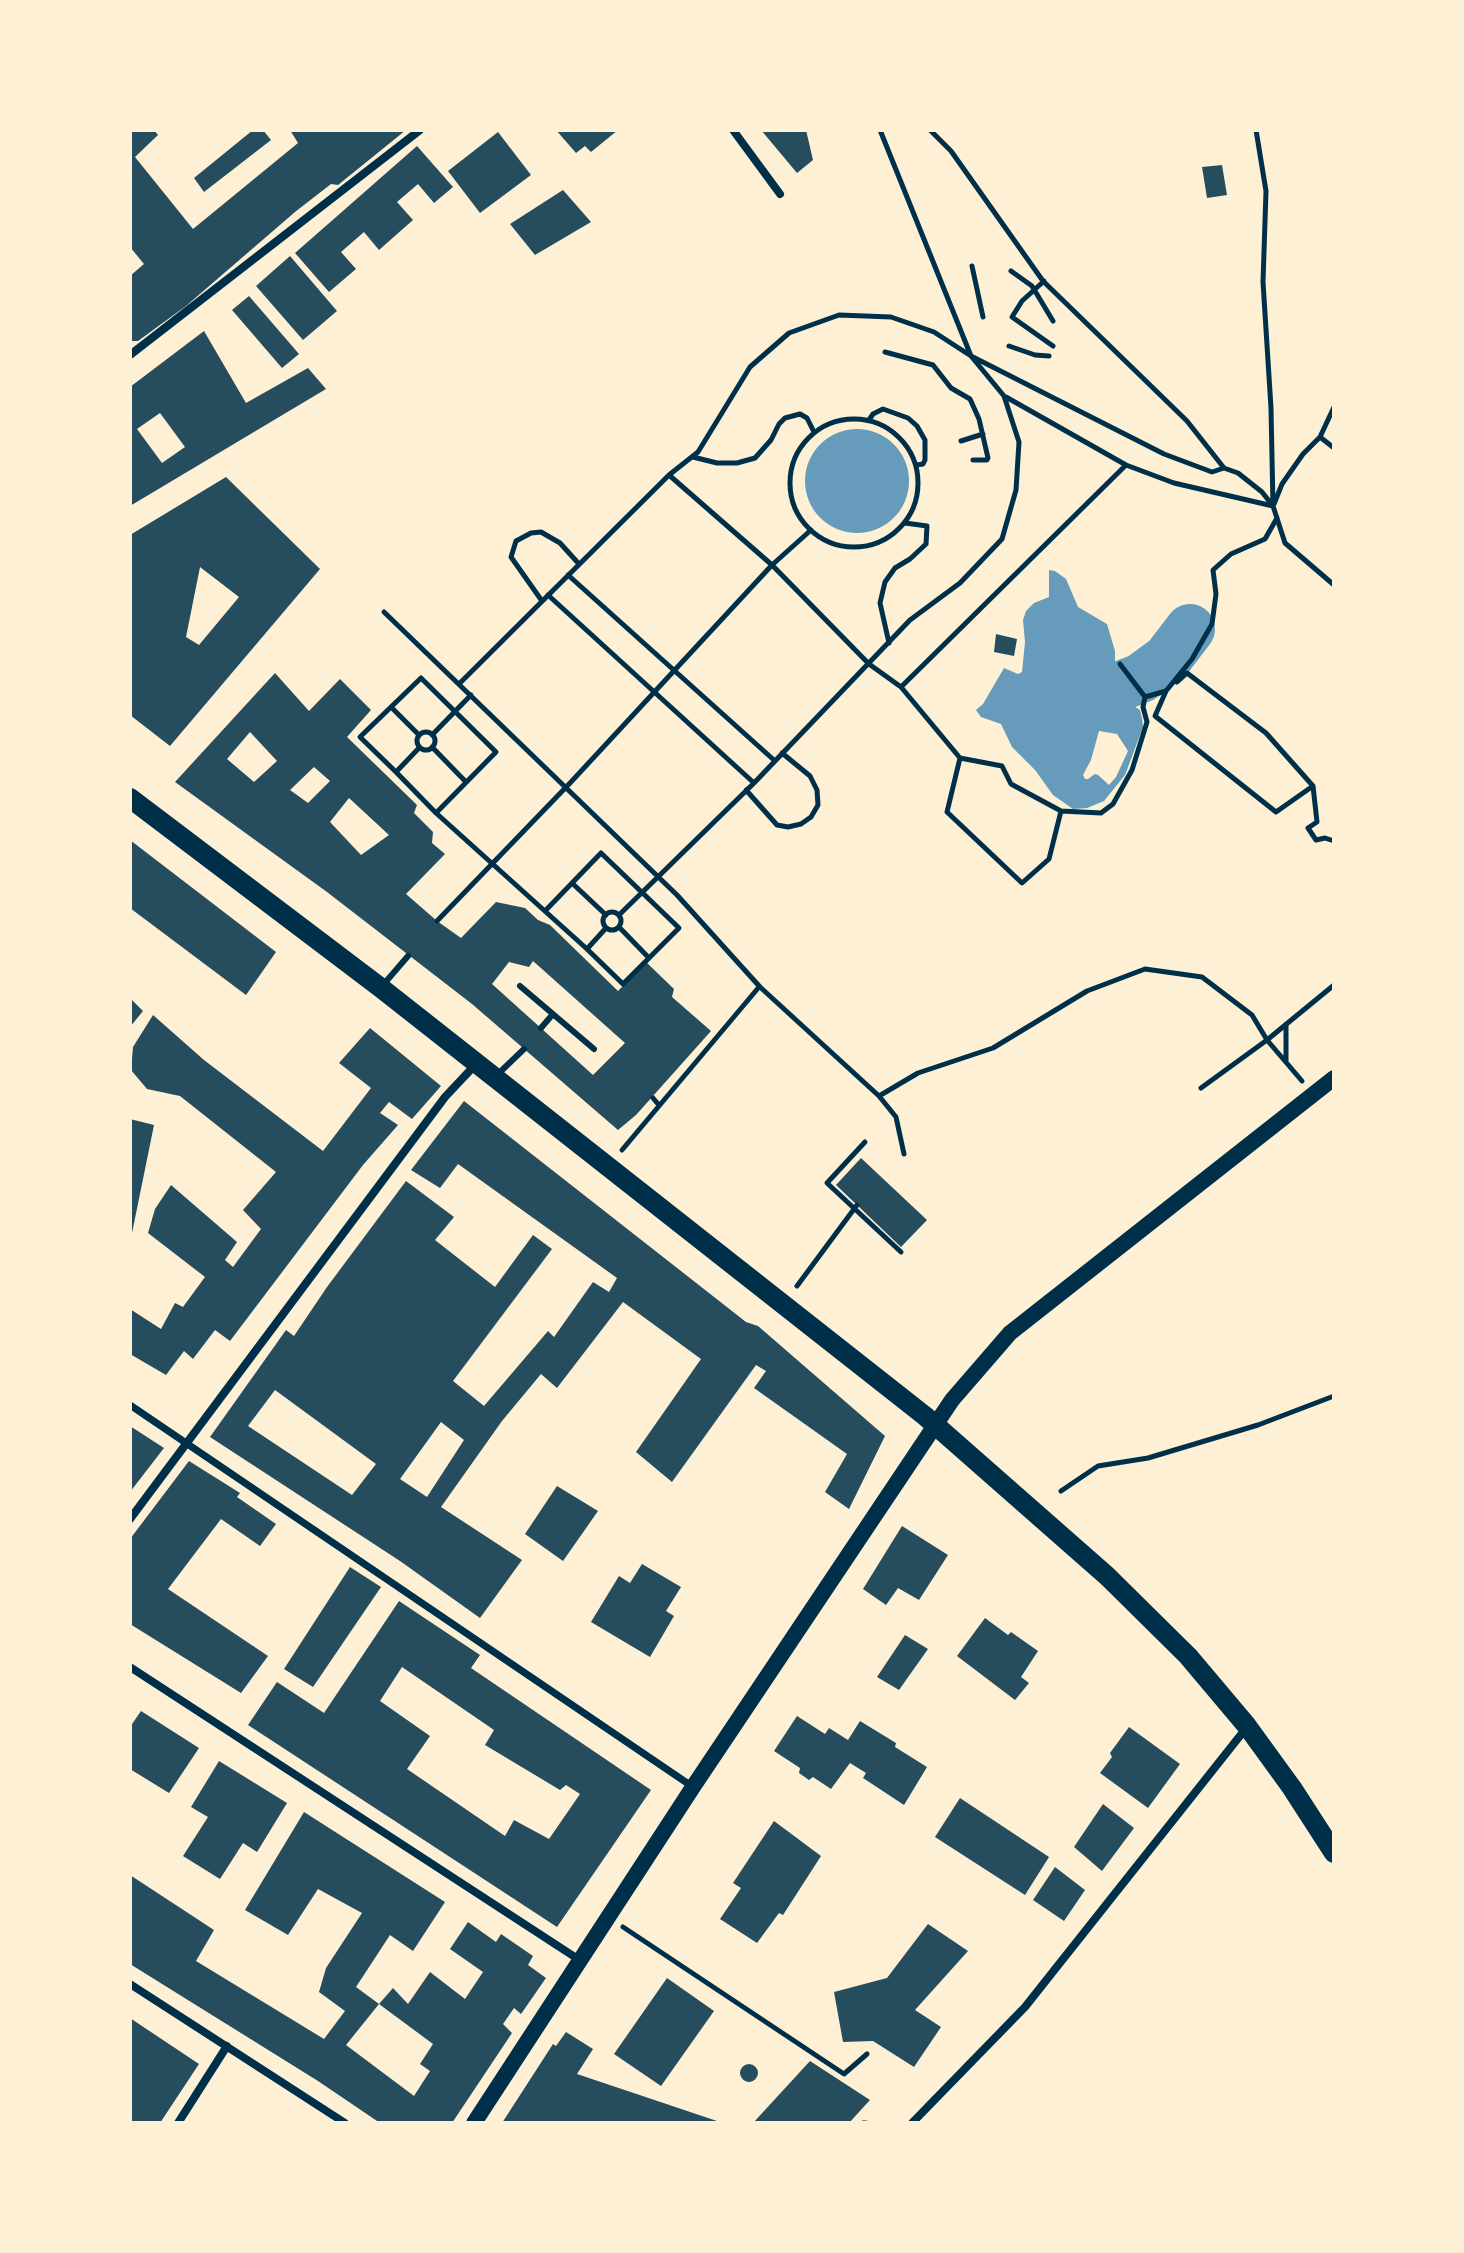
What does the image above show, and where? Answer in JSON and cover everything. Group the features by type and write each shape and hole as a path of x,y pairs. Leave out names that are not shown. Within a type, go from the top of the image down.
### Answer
{"main road":[{"path":"130,798 381,988 890,1395 936,1427"},
{"path":"130,806 475,1066 495,1077 925,1416 1107,1576 1188,1656 1247,1726 1334,1852"},
{"path":"474,2123 693,1787 952,1400 1010,1333 1334,1078"}],"street":[{"path":"130,355 420,130"},
{"path":"733,130 780,194"},
{"path":"130,1519 445,1097 475,1066"},
{"path":"130,1405 693,1787"},
{"path":"130,1667 581,1961"},
{"path":"912,2123 1025,2007 1247,1726"},
{"path":"130,1984 345,2123"},
{"path":"178,2123 227,2046"}],"lane":[{"path":"381,988 408,956"},
{"path":"520,986 594,1049"},
{"path":"541,1028 553,1014"},
{"path":"495,1077 524,1049"}],"path":[{"path":"880,130 971,356 1004,396 1126,465 1174,483 1273,506"},
{"path":"930,130 951,151 1044,281 1187,421 1224,468 1238,473 1262,492 1273,506"},
{"path":"1256,130 1266,191 1264,319 1271,408 1273,506 1285,543 1334,585"},
{"path":"972,266 983,317"},
{"path":"1011,271 1035,290 1053,321"},
{"path":"1044,281 1022,301 1012,317 1053,346"},
{"path":"459,684 669,475 698,452 750,367 789,333 839,315 891,317 934,332 971,356 1164,454 1212,472 1224,468"},
{"path":"1009,346 1035,355 1049,356"},
{"path":"885,352 933,365 951,388 970,399 988,458 973,460"},
{"path":"619,915 754,783 910,620 960,583 1002,539 1016,490 1019,442 1004,396"},
{"path":"1273,506 1282,484 1303,454 1320,437 1334,407"},
{"path":"869,420 883,409 908,418 925,440 925,460 917,465"},
{"path":"692,457 717,463 737,463 755,458 785,418 800,414 807,418 814,432"},
{"path":"858,417 869,420 893,435 917,465 919,485 915,505 905,523 889,537 869,546 847,546 827,541 811,530 797,513 789,475 794,456 814,432 838,419 858,417"},
{"path":"961,441 983,434"},
{"path":"1320,437 1334,448"},
{"path":"901,687 1126,465"},
{"path":"669,475 772,565 869,664 901,687 960,758 1002,766 1011,784 1061,811 1101,813 1113,804 1132,770 1147,722 1143,707 1145,697 1120,664"},
{"path":"1277,518 1265,539 1231,554 1213,570 1216,594 1212,624 1192,659 1166,691 1155,716 1276,812 1313,786"},
{"path":"889,643 880,603 885,582 895,568 926,544 927,526 905,523"},
{"path":"437,921 772,565 811,530"},
{"path":"542,601 511,557 516,541 531,533 541,532 560,543 579,564"},
{"path":"568,575 775,761"},
{"path":"548,595 754,783"},
{"path":"384,612 657,877 760,987 879,1096 896,1117 904,1154"},
{"path":"1145,697 1166,691 1187,673 1266,733 1313,786 1317,822 1308,828 1316,840 1325,838 1334,841"},
{"path":"436,813 496,752 421,678 360,737 436,813 623,984 679,928 601,853 545,911"},
{"path":"432,735 471,695"},
{"path":"391,707 419,735"},
{"path":"425,732 432,735 435,742 432,747 426,750 419,748 416,742 419,735 425,732"},
{"path":"432,747 466,782"},
{"path":"396,772 419,748"},
{"path":"746,790 777,825 788,827 801,824 811,817 818,805 817,790 810,776 782,753"},
{"path":"960,758 947,812 1022,883 1049,859 1061,811"},
{"path":"572,883 606,915"},
{"path":"612,912 619,915 619,927 613,930 606,928 603,922 606,915 612,912"},
{"path":"619,927 649,958"},
{"path":"587,949 606,928"},
{"path":"879,1096 918,1073 993,1048 1087,991 1145,969 1202,977 1252,1015 1267,1040 1307,1088"},
{"path":"1201,1088 1267,1040 1334,985"},
{"path":"621,1151 760,987"},
{"path":"1286,1024 1286,1063"},
{"path":"653,1098 658,1104"},
{"path":"865,1142 827,1183 901,1252"},
{"path":"797,1287 856,1207"},
{"path":"1061,1491 1098,1466 1161,1454 1258,1425 1334,1396"},
{"path":"622,1927 844,2074 867,2054"}],"water":[{"path":"857,429 877,433 894,444 905,461 909,481 905,501 894,518 877,529 857,533 837,529 820,518 809,501 805,481 809,461 820,444 837,433"},
{"path":"1049,570 1066,579 1078,607 1107,624 1115,651 1115,688 1120,697 1140,710 1142,718 1143,727 1125,775 1104,801 1087,808 1073,809 1053,795 1035,770 1012,747 1001,724 981,717 976,710 983,704 1004,668 1018,674 1022,672 1025,642 1023,620 1026,611 1034,603 1049,597","holes":["1099,731 1117,734 1128,751 1116,777 1109,785 1095,774 1085,779 1083,775"]}],"building":[{"path":"130,130 154,130 158,135 135,157 193,229 298,143 290,130 406,130 338,185 331,184 295,212 186,306 138,341 130,341 130,276 144,264 130,247"},
{"path":"253,130 263,130 271,140 204,192 194,178"},
{"path":"556,130 618,130 591,152 585,146 576,153"},
{"path":"761,130 806,130 813,160 797,173"},
{"path":"498,132 531,175 480,213 448,171"},
{"path":"417,146 453,187 434,203 418,184 397,202 413,220 379,250 364,232 341,252 356,269 329,292 295,253"},
{"path":"1222,165 1227,195 1207,198 1202,167"},
{"path":"563,190 591,222 535,255 510,224"},
{"path":"290,256 337,311 303,340 256,286"},
{"path":"249,296 299,354 282,368 232,310"},
{"path":"204,331 246,403 308,368 326,389 130,506 130,387","holes":["160,413 185,447 162,463 137,429"]},
{"path":"226,477 320,569 170,746 130,715 130,535","holes":["200,567 239,597 199,645 186,637"]},
{"path":"996,634 1017,639 1014,656 994,652"},
{"path":"275,673 309,711 340,679 371,710 347,737 417,805 414,813 433,832 432,843 445,854 406,894 461,938 496,902 525,908 538,920 550,925 618,991 646,962 674,989 672,997 711,1031 636,1115 618,1130 472,1004 327,892 175,782","holes":["250,732 277,761 254,782 227,759","314,767 330,781 308,803 290,790","349,798 389,835 361,855 330,822","533,961 625,1043 593,1075 492,984 509,962 529,967"]},
{"path":"130,840 276,952 246,995 130,908"},
{"path":"130,998 143,1011 130,1027"},
{"path":"153,1015 204,1060 323,1151 371,1088 339,1063 370,1028 441,1086 412,1119 389,1102 380,1113 398,1125 363,1165 230,1341 215,1330 193,1359 184,1351 166,1375 130,1354 130,1309 161,1329 175,1303 183,1307 205,1277 148,1233 155,1209 171,1185 237,1242 225,1260 233,1267 261,1229 243,1210 276,1172 180,1096 147,1089 131,1070 133,1047"},
{"path":"464,1101 746,1322 758,1326 885,1436 849,1509 825,1492 847,1454 754,1388 766,1371 756,1365 672,1482 636,1452 701,1359 623,1302 557,1388 541,1374 502,1421 441,1507 522,1560 480,1618 400,1561 210,1437 286,1330 294,1336 406,1181 454,1217 435,1240 495,1287 533,1235 552,1249 453,1381 484,1406 548,1331 554,1337 593,1282 609,1292 617,1278 458,1164 440,1188 411,1170","holes":["275,1390 376,1464 352,1495 248,1426","441,1422 464,1440 427,1497 400,1479"]},
{"path":"130,1119 154,1125 131,1238 130,1238"},
{"path":"861,1158 927,1220 901,1247 836,1185"},
{"path":"130,1426 164,1448 130,1492"},
{"path":"189,1461 240,1493 237,1497 276,1524 260,1546 221,1519 168,1589 268,1656 241,1693 130,1624 130,1539"},
{"path":"557,1486 598,1511 563,1561 525,1534"},
{"path":"902,1526 948,1555 919,1600 898,1588 886,1605 863,1589"},
{"path":"642,1564 681,1587 666,1611 674,1616 650,1657 591,1622 619,1576 630,1583"},
{"path":"350,1567 381,1587 313,1687 284,1669"},
{"path":"399,1601 480,1655 471,1668 651,1790 557,1927 248,1725 277,1682 324,1713","holes":["402,1667 494,1730 485,1745 560,1790 566,1785 580,1794 549,1839 514,1820 505,1836 407,1769 430,1736 380,1701"]},
{"path":"985,1618 1038,1651 1021,1677 1029,1683 1015,1700 957,1656"},
{"path":"905,1635 928,1649 899,1690 877,1677"},
{"path":"141,1711 199,1748 169,1793 130,1769 130,1727"},
{"path":"797,1716 825,1734 829,1728 848,1740 860,1721 927,1767 904,1805 863,1778 866,1773 850,1763 831,1789 813,1777 809,1780 799,1773 800,1768 774,1751"},
{"path":"1129,1727 1180,1764 1148,1808 1100,1773"},
{"path":"219,1761 287,1803 257,1852 243,1843 220,1879 183,1856 208,1817 191,1807"},
{"path":"960,1798 1049,1857 1025,1895 935,1837"},
{"path":"1103,1804 1134,1828 1102,1871 1074,1847"},
{"path":"304,1812 445,1902 413,1951 390,1935 356,1987 379,2004 393,1988 408,2004 430,1972 465,1999 483,1972 450,1949 468,1922 496,1942 501,1934 533,1956 528,1965 546,1978 521,2014 514,2008 503,2024 512,2033 452,2123 380,2123 130,1964 130,1875 214,1930 196,1961 324,2039 345,2011 319,1992 326,1968 362,1913 318,1889 288,1935 245,1910","holes":["379,2004 433,2044 420,2064 430,2071 414,2096 346,2045"]},
{"path":"774,1821 821,1856 783,1915 779,1913 757,1943 720,1919 741,1888 733,1883"},
{"path":"1055,1867 1085,1890 1064,1921 1033,1900"},
{"path":"928,1924 968,1951 915,2010 941,2027 914,2067 873,2041 843,2042 834,1992 887,1978"},
{"path":"667,1978 714,2011 661,2086 614,2054"},
{"path":"130,2018 199,2064 160,2123 130,2123"},
{"path":"566,2032 593,2049 577,2074 717,2121 502,2123 553,2044 556,2046"},
{"path":"810,2061 870,2100 849,2123 753,2123"},
{"path":"749,2064 758,2073 749,2082 740,2073"}],"waterway":[{"path":"1115,688 1141,678 1167,659 1190,629"}]}
